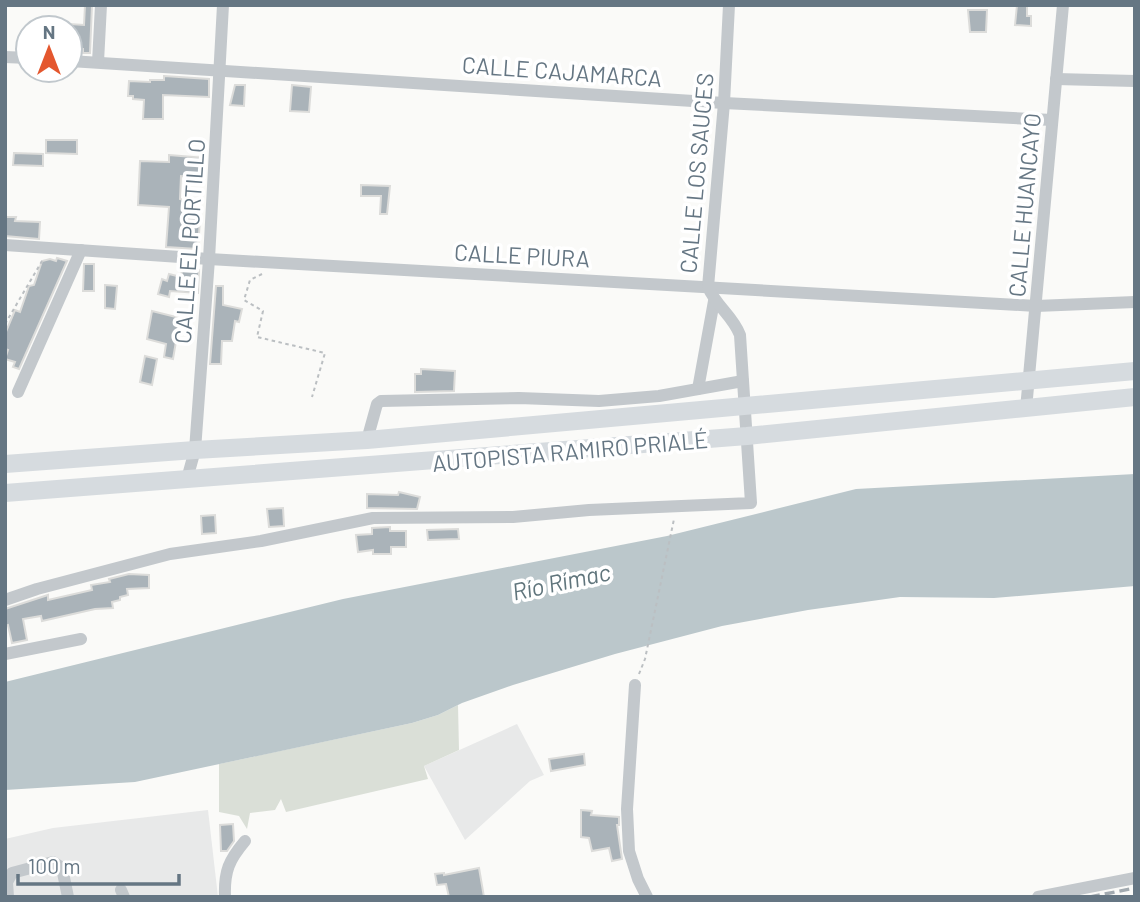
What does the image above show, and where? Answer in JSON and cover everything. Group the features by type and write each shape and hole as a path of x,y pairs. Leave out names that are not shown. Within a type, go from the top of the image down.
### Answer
{"highway":[{"name":"AUTOPISTA RAMIRO PRIALÉ","path":"5,464 367,440 1135,371"},
{"name":"AUTOPISTA RAMIRO PRIALÉ","path":"5,493 747,436 1135,397"}],"street":[{"path":"98,62 100,5"},
{"name":"CALLE EL PORTILLO","path":"187,479 195,450 223,5"},
{"name":"CALLE LOS SAUCES","path":"5,600 57,583 170,554 261,541 373,518 513,517 589,510 750,504 752,502 740,335 735,322 714,301 708,287 724,103 729,5"},
{"name":"CALLE HUANCAYO","path":"1026,409 1063,5"},
{"name":"CALLE CAJAMARCA","path":"84,62 724,103 1052,120"},
{"path":"1056,79 1124,83 1135,81"},
{"name":"CALLE PIURA","path":"5,245 1035,306 1135,302"},
{"path":"18,392 81,250"},
{"path":"698,389 714,301"},
{"path":"367,440 377,404 381,401 519,398 599,401 659,396 743,381"},
{"path":"5,654 81,639"},
{"path":"635,685 627,809 629,851 647,897"},
{"path":"225,897 224,883 230,859 245,841"},
{"path":"8,897 7,882 12,873 52,862 62,868 68,897"},
{"path":"1038,897 1135,878"}],"path":[{"path":"5,324 49,247"},
{"path":"274,262 270,270 250,280 244,300 263,311 257,337 325,353 312,397"},
{"path":"635,685 646,659 673,524"}],"shaded area":[{"path":"458,705 459,750 424,766 428,779 286,812 281,799 275,810 250,813 247,829 239,816 219,812 219,764 412,723"},
{"path":"517,724 544,775 530,781 465,840 424,766"},
{"path":"208,810 218,897 5,897 5,839 53,828"}],"water":[{"name":"Río Rímac","path":"1135,474 1135,586 994,598 900,597 808,610 722,626 615,654 513,685 412,723 135,782 5,790 5,682 343,599 667,536 856,489"}],"building":[{"path":"85,5 92,5 90,53 84,53"},
{"path":"1017,5 1027,5 1031,26 1015,25"},
{"path":"968,10 987,10 986,32 970,32"},
{"path":"164,76 209,79 209,97 163,95 163,119 143,119 144,100 128,96 129,81 164,80"},
{"path":"235,85 245,85 244,106 230,105"},
{"path":"292,85 311,87 309,112 290,111"},
{"path":"46,140 77,140 77,154 46,153"},
{"path":"14,153 43,154 43,166 13,165"},
{"path":"169,155 205,158 204,178 181,176 183,218 200,219 198,249 166,247 169,207 138,205 140,161 169,162"},
{"path":"361,185 390,186 387,214 380,214 381,196 361,196"},
{"path":"5,217 16,217 15,221 40,222 39,239 5,236"},
{"path":"57,258 67,261 19,369 13,367 15,362 5,359 8,350 5,349 5,334 15,310 20,312 29,286 34,285 42,261 56,261"},
{"path":"84,264 94,264 94,291 83,291"},
{"path":"182,269 199,270 198,293 170,291 169,297 158,294 162,279 167,281 169,274 181,277"},
{"path":"105,285 117,286 115,309 105,308"},
{"path":"216,286 223,286 223,305 242,309 239,322 235,321 232,341 222,341 221,364 210,364"},
{"path":"152,311 180,318 173,359 164,357 166,344 147,339"},
{"path":"145,356 157,359 152,385 140,382"},
{"path":"421,369 455,371 454,391 415,392 415,374 421,374"},
{"path":"399,492 420,497 417,509 367,508 367,494 398,495"},
{"path":"283,508 284,526 269,527 267,509"},
{"path":"215,515 216,533 202,534 201,516"},
{"path":"390,527 390,531 406,531 406,547 391,547 391,554 373,554 373,550 358,552 356,535 372,534 372,528"},
{"path":"458,529 459,539 428,540 427,530"},
{"path":"129,574 149,575 149,588 127,589 128,595 112,602 113,608 95,609 42,621 41,616 23,619 27,640 12,643 8,625 5,626 5,609 48,595 48,600 92,590 91,585 110,582 109,579"},
{"path":"584,754 585,765 551,771 549,759"},
{"path":"581,810 592,811 591,815 619,817 617,825 622,859 612,861 609,848 592,851 589,838 581,837"},
{"path":"233,824 234,841 227,851 221,851 220,825"},
{"path":"479,868 484,897 449,897 446,884 437,885 435,874 444,875"}],"railway":[{"path":"1090,897 1135,888"}]}
